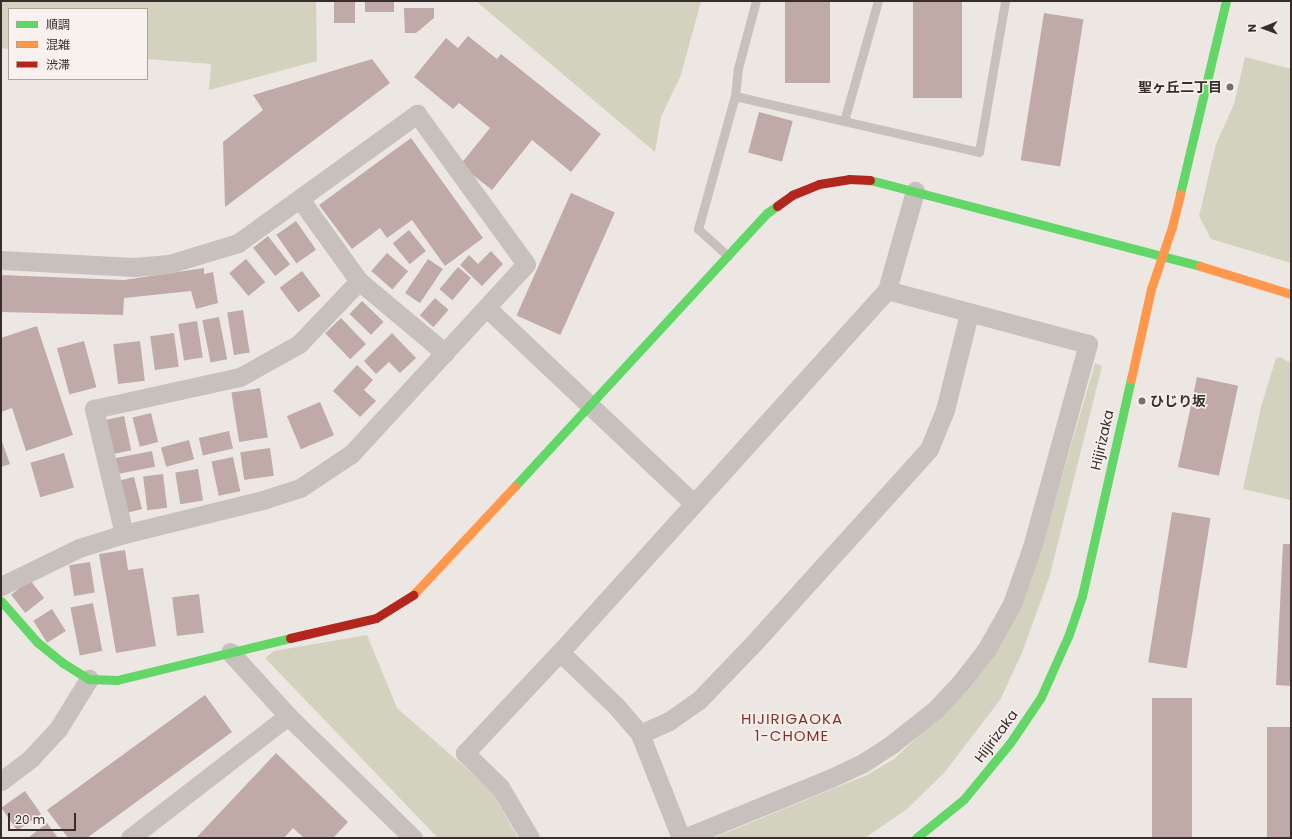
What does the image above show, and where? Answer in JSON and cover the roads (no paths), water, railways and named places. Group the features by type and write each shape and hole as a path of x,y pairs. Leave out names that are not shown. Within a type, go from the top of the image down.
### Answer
{"street":[{"name":"Hijirizaka","path":"916,838 964,800 1010,743 1041,697 1058,660 1082,596 1151,289 1172,227 1226,1"},
{"path":"1,260 134,267 169,264 238,243 417,114 526,264 351,454 300,488 267,500 124,534 79,548 1,586"},
{"path":"1,601 37,642 63,663 89,679 117,680 376,618 415,594 767,213 792,195 819,184 849,179 878,181 1162,254 1291,294"},
{"path":"530,838 500,787 465,753 560,652 693,503 888,290 915,191"},
{"path":"300,199 360,281 445,353"},
{"path":"124,534 94,409 240,378 299,344 360,281"},
{"path":"684,838 832,778 863,763 892,744 936,709 961,682 1001,627 1032,548 1088,344 969,314 888,290"},
{"path":"487,308 589,407 693,503"},
{"path":"640,734 669,721 700,700 752,645 929,448 945,410 969,314"},
{"path":"230,652 288,716 413,838"},
{"path":"560,652 616,706 640,734 681,838"},
{"path":"1,781 31,758 58,729 89,679"},
{"path":"130,838 288,716"}],"lane":[{"path":"728,256 698,229 735,96 738,68 756,1"},
{"path":"844,121 878,1"},
{"path":"735,96 979,152 1005,1"}],"place":[{"name":"聖ヶ丘二丁目","path":"1230,87"},
{"name":"ひじり坂","path":"1142,401"}],"district":[{"name":"HIJIRIGAOKA 1-CHOME","path":"792,726"}]}
